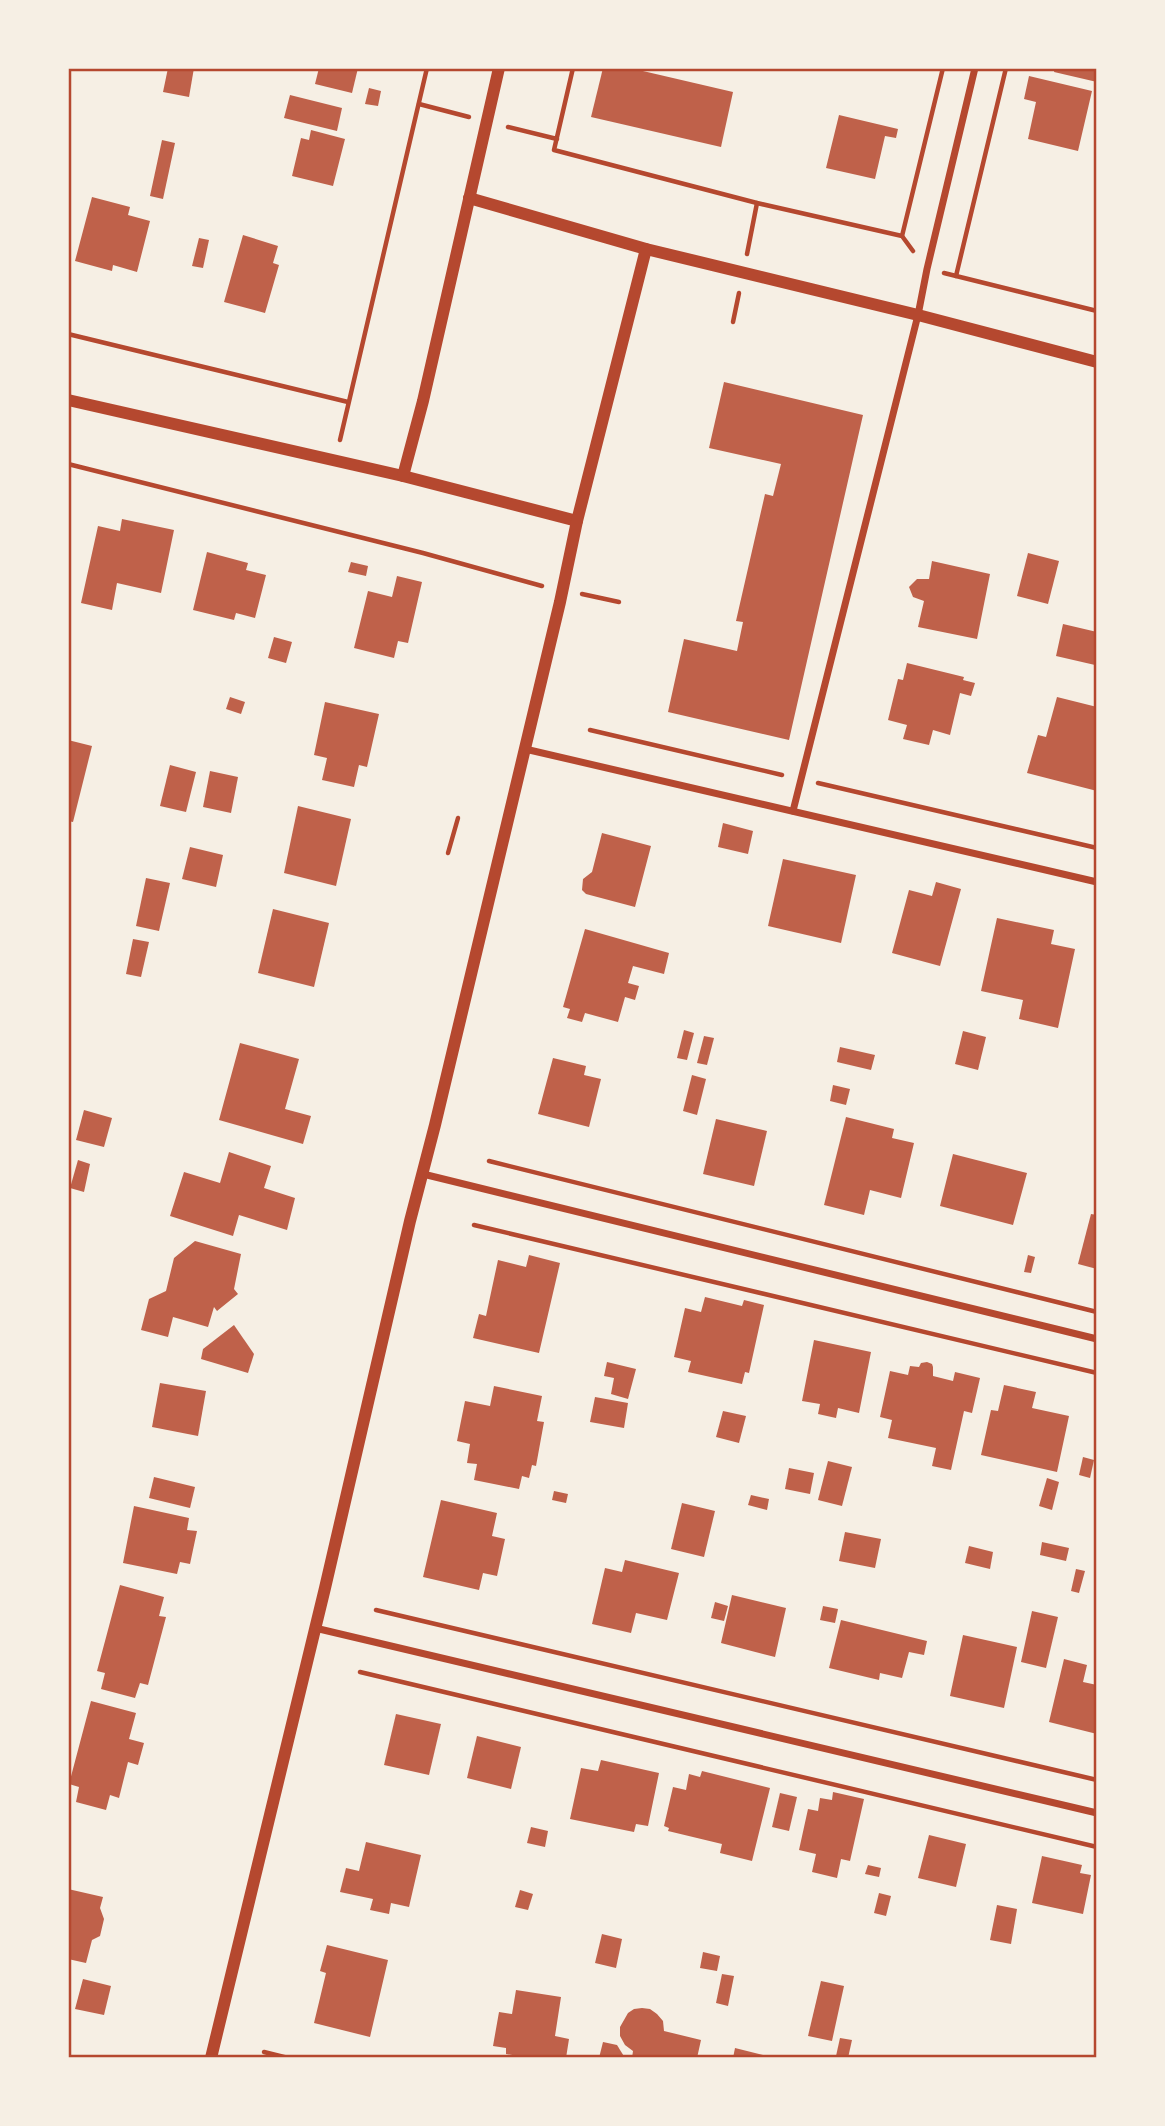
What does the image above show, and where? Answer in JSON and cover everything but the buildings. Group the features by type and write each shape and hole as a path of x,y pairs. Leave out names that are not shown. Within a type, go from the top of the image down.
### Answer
{"street":[{"path":"403,476 423,401 499,68"},
{"path":"793,811 918,315 975,68"},
{"path":"469,198 646,249 1097,362"},
{"path":"211,2058 563,591 576,521 646,249"},
{"path":"68,400 403,476 576,521"},
{"path":"525,749 1097,882"},
{"path":"423,1174 1097,1339"},
{"path":"315,1628 1097,1813"}],"path":[{"path":"335,461 427,68"},
{"path":"573,68 554,150 757,203 902,236 927,269 1097,311"},
{"path":"902,236 943,68"},
{"path":"956,276 1006,68"},
{"path":"733,322 757,203"},
{"path":"68,334 348,402"},
{"path":"68,464 563,591 619,602"},
{"path":"590,730 1097,848"},
{"path":"449,853 458,818"},
{"path":"489,1161 1097,1312"},
{"path":"474,1225 1097,1373"},
{"path":"376,1610 1097,1780"},
{"path":"360,1672 1097,1847"},
{"path":"264,2052 288,2058"}]}
